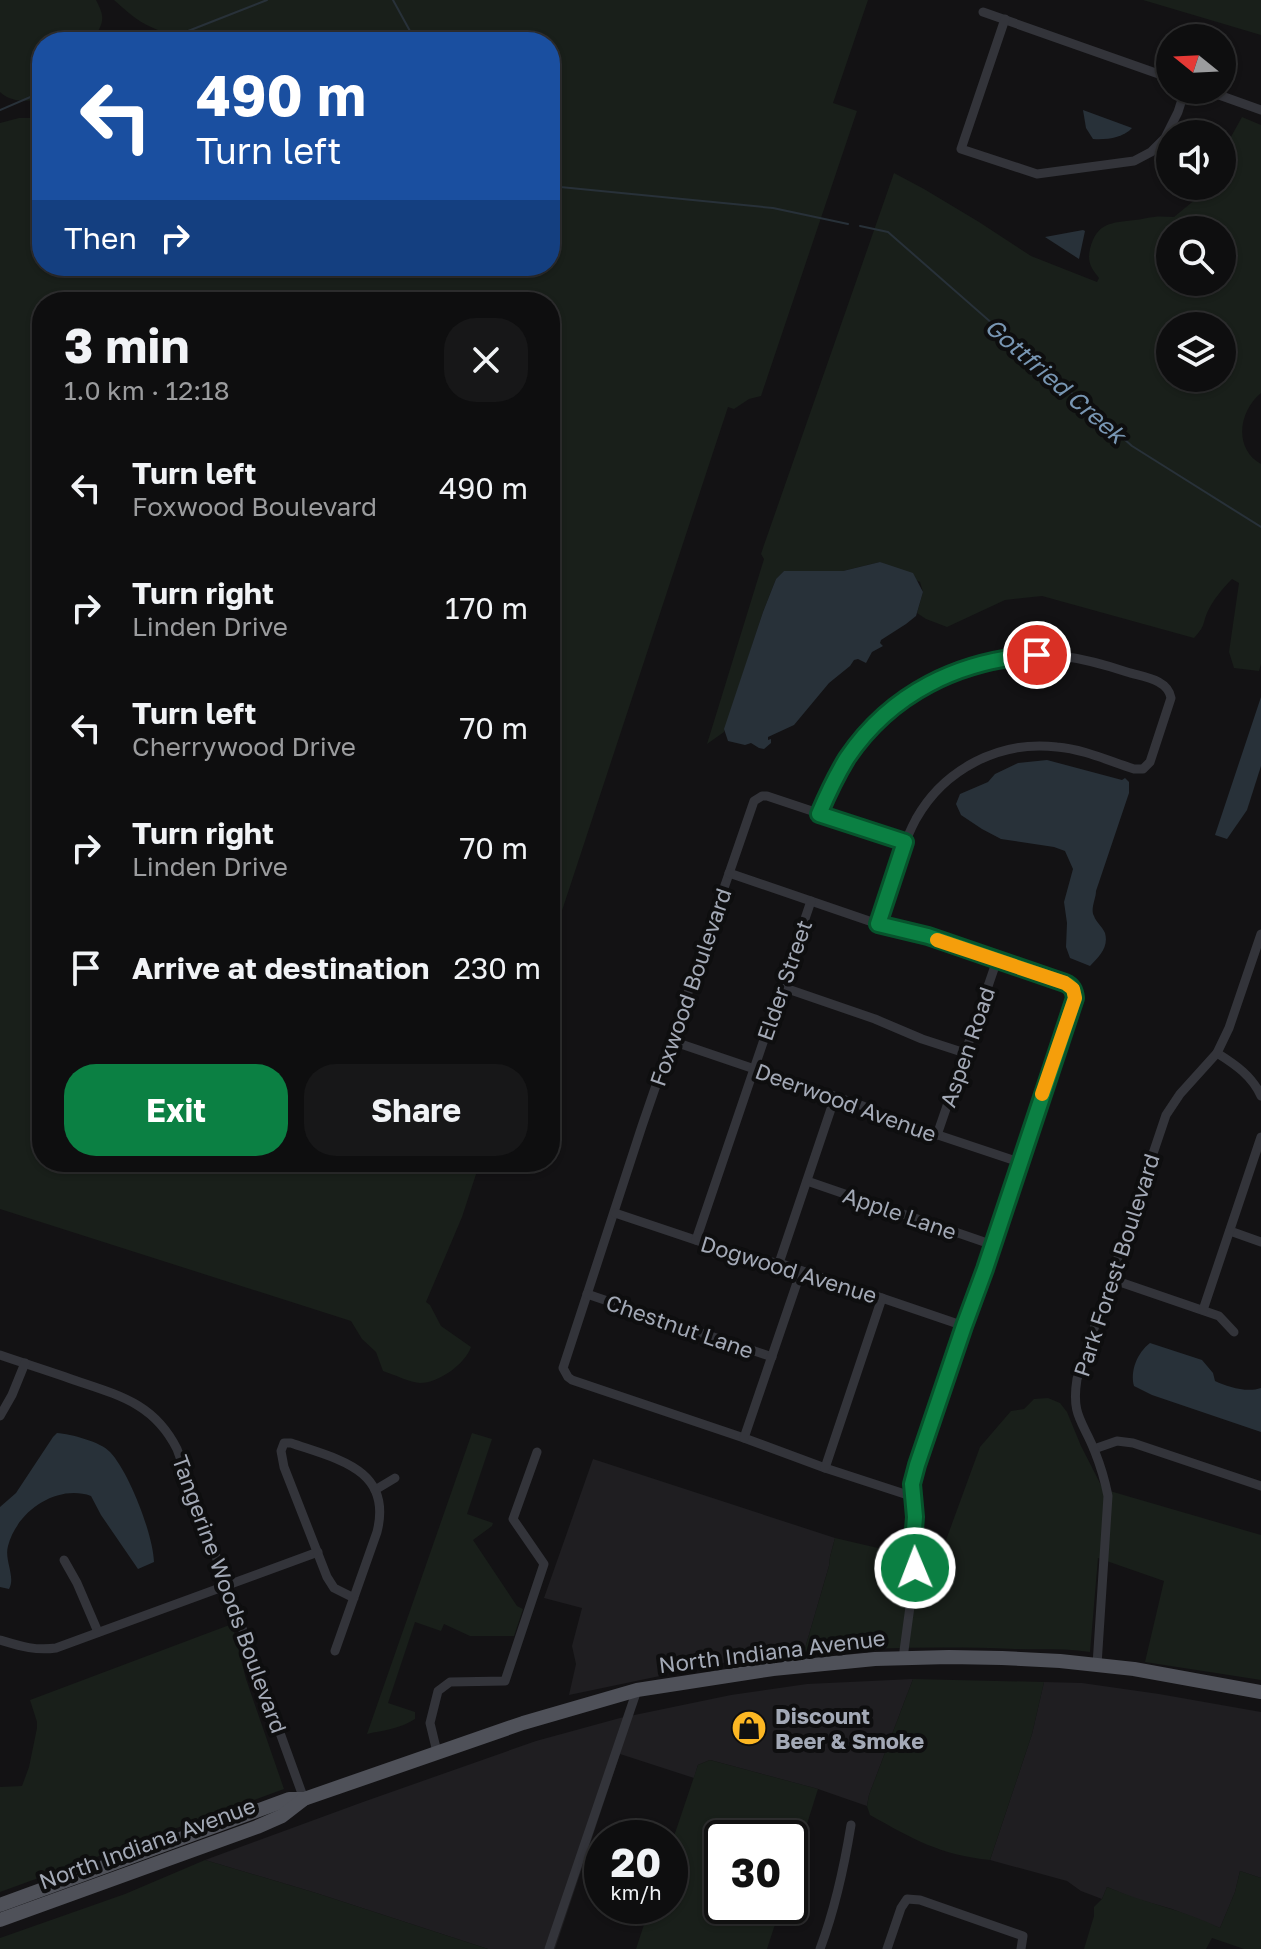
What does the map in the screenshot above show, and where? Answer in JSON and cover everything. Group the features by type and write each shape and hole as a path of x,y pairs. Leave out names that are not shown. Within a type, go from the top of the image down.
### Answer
{"main road":[{"name":"North Indiana Avenue","path":"0,1920 257,1827 282,1816 304,1799 523,1723 637,1690 839,1662 903,1658 1002,1658 1134,1669 1261,1692"},
{"name":"North Indiana Avenue","path":"0,1905 289,1799 304,1799"}],"street":[{"path":"983,12 1156,73"},
{"path":"1005,19 961,149 1037,174 1134,161 1151,152 1165,138 1181,104"},
{"path":"1236,101 1261,110"},
{"path":"819,814 846,759 876,723 916,691 963,668 1011,657 1060,656 1105,665 1168,688 1171,698 1150,762 1143,769 1134,769 1080,751 1027,746 1000,751 969,765 942,786 920,812 905,842 878,924"},
{"path":"729,873 753,804 758,798 767,796 905,842"},
{"name":"Foxwood Boulevard","path":"903,1658 914,1577 915,1517 914,1497 912,1484 914,1474 993,1245 1075,998 1074,993 1065,983 729,873 563,1364 564,1372 568,1377 914,1497"},
{"name":"Elder Street","path":"696,1240 811,901"},
{"name":"Park Forest Boulevard","path":"1097,1665 1108,1496 1094,1449 1079,1419 1075,1400 1077,1379 1166,1115 1180,1094 1217,1053 1229,1028 1261,934"},
{"name":"Aspen Road","path":"937,1135 997,960"},
{"path":"782,987 965,1053"},
{"name":"Deerwood Avenue","path":"672,1041 1019,1162"},
{"path":"1217,1053 1245,1072 1261,1096"},
{"path":"779,1263 835,1097"},
{"path":"1203,1310 1261,1137"},
{"name":"Apple Lane","path":"807,1181 993,1245"},
{"name":"Dogwood Avenue","path":"615,1213 740,1255 779,1263 964,1326"},
{"path":"1230,1231 1261,1242"},
{"path":"744,1438 801,1271"},
{"path":"1111,1279 1219,1316 1234,1332"},
{"name":"Chestnut Lane","path":"587,1294 772,1357"},
{"path":"825,1468 882,1298"},
{"name":"Tangerine Woods Boulevard","path":"0,1355 124,1397 143,1407 160,1423 177,1449 304,1799"},
{"path":"0,1416 25,1363"},
{"path":"1094,1449 1117,1441 1133,1443 1261,1486"},
{"path":"335,1651 354,1598 380,1522 379,1502 367,1477 349,1463 284,1443 281,1451 284,1467 329,1582 341,1593 354,1598"},
{"path":"437,1752 430,1723 438,1691 450,1682 505,1681 544,1564 513,1519 537,1452"},
{"path":"375,1490 395,1478"},
{"path":"0,1640 25,1648 56,1648 318,1552"},
{"path":"64,1560 98,1632"},
{"path":"549,1949 637,1690"},
{"path":"820,1949 840,1884 851,1825"},
{"path":"887,1949 907,1899 920,1900 1023,1936 1021,1949"}],"shaded area":[{"path":"0,0 96,0 102,21 97,32 32,32 32,101 14,100 0,92"},
{"path":"114,0 868,0 833,103 857,111 761,396 749,399 734,409 728,407 560,917 560,292 32,292 32,1172 477,1172 462,1217 426,1302 441,1326 471,1347 457,1366 427,1382 412,1382 383,1371 376,1352 362,1339 351,1321 0,1209 0,123 32,118 32,276 560,276 560,32 161,32"},
{"path":"1143,0 1261,0 1261,35 1236,28 1236,24 1224,24"},
{"path":"1083,110 1132,128 1114,138 1093,139 1086,128"},
{"path":"1242,117 1261,125 1261,393 1248,409 1242,429 1246,449 1261,464 1259,671 1234,668 1229,652 1239,583 1232,579 1212,604 1194,638 1042,596 1005,600 947,627 917,613 923,592 920,582 880,562 843,571 784,571 776,579 763,612 724,732 707,744 764,559 761,554 894,173 1031,256 1097,282 1099,278 1090,265 1089,254 1093,240 1101,229 1119,222 1156,217 1156,296 1236,296 1236,216 1175,216 1195,200 1236,200 1236,128"},
{"path":"1083,230 1079,259 1045,237"},
{"path":"880,562 913,573 923,592 916,616 881,640 883,646 872,652 866,663 854,660 829,683 794,725 768,737 771,743 764,749 751,743 745,745 728,741 724,729 776,579 784,571 843,571"},
{"path":"1261,697 1261,766 1247,810 1227,839 1215,835"},
{"path":"1047,760 1122,780 1125,778 1129,782 1129,793 1093,907 1095,918 1105,933 1106,943 1090,966 1070,958 1066,947 1064,902 1073,869 1065,851 1001,839 961,815 956,804 960,794 988,782 995,774 1018,763"},
{"path":"1150,1343 1202,1360 1213,1373 1215,1381 1244,1390 1261,1388 1261,1432 1134,1386 1136,1363"},
{"path":"1048,1398 1060,1403 1067,1412 1103,1489 1261,1535 1261,1680 1145,1662 1164,1581 1098,1558 1090,1652 935,1648 804,1652 835,1538 938,1562 980,1447 1011,1411 1024,1409 1034,1399"},
{"path":"57,1433 100,1445 117,1461 145,1520 154,1562 138,1569 91,1496 65,1494 40,1503 20,1522 7,1551 11,1584 9,1589 0,1587 0,1507 16,1493"},
{"path":"472,1433 492,1439 467,1514 493,1523 473,1540 517,1606 523,1609 514,1636 470,1636 444,1624 441,1631 415,1622 388,1703 415,1712 415,1719 398,1727 367,1734"},
{"path":"593,1459 835,1538 804,1652 722,1663 569,1695 576,1664 572,1646 582,1608 544,1598"},
{"path":"232,1624 246,1679 284,1789 0,1892 0,1787 22,1786 29,1767 37,1728 30,1700"},
{"path":"913,1679 867,1806 818,1789 710,1760 698,1765 694,1778 620,1754 598,1820 584,1820 584,1862 555,1949 488,1949 205,1860 536,1741 620,1718 731,1695 807,1684"},
{"path":"913,1679 1044,1682 1032,1734 990,1860 941,1850 870,1815 867,1806 869,1795"},
{"path":"1044,1682 1082,1683 1261,1712 1261,1878 1240,1871 1220,1928 1107,1887 1102,1899 1081,1891 1067,1881 990,1860 1032,1734"},
{"path":"710,1760 818,1789 808,1821 704,1820 704,1924 775,1924 767,1949 636,1949 644,1924 688,1924 688,1820 679,1820 698,1765"},
{"path":"205,1860 488,1949 0,1949 0,1938 125,1894"},
{"path":"1240,1871 1261,1878 1261,1949 1244,1949 1212,1938 1206,1949 1084,1949 1094,1907 1107,1887 1220,1928"}],"waterway":[{"name":"Gottfried Creek","path":"185,32 267,0"},
{"name":"Gottfried Creek","path":"393,0 411,32"},
{"name":"Gottfried Creek","path":"0,110 32,96"},
{"name":"Gottfried Creek","path":"560,187 773,208 848,224"},
{"name":"Gottfried Creek","path":"860,226 888,232 1132,446 1261,527"}],"slow traffic":[{"path":"937,940 1065,983 1073,989 1075,998 1042,1094"}],"place":[{"name":"Discount Beer & Smoke","path":"749,1728"}],"route":[{"path":"915,1568 912,1484 917,1465 1075,998 1073,989 1065,983 928,936 878,924 905,842 819,814 836,777 860,740 916,691 963,668 988,661 1037,655"}]}
